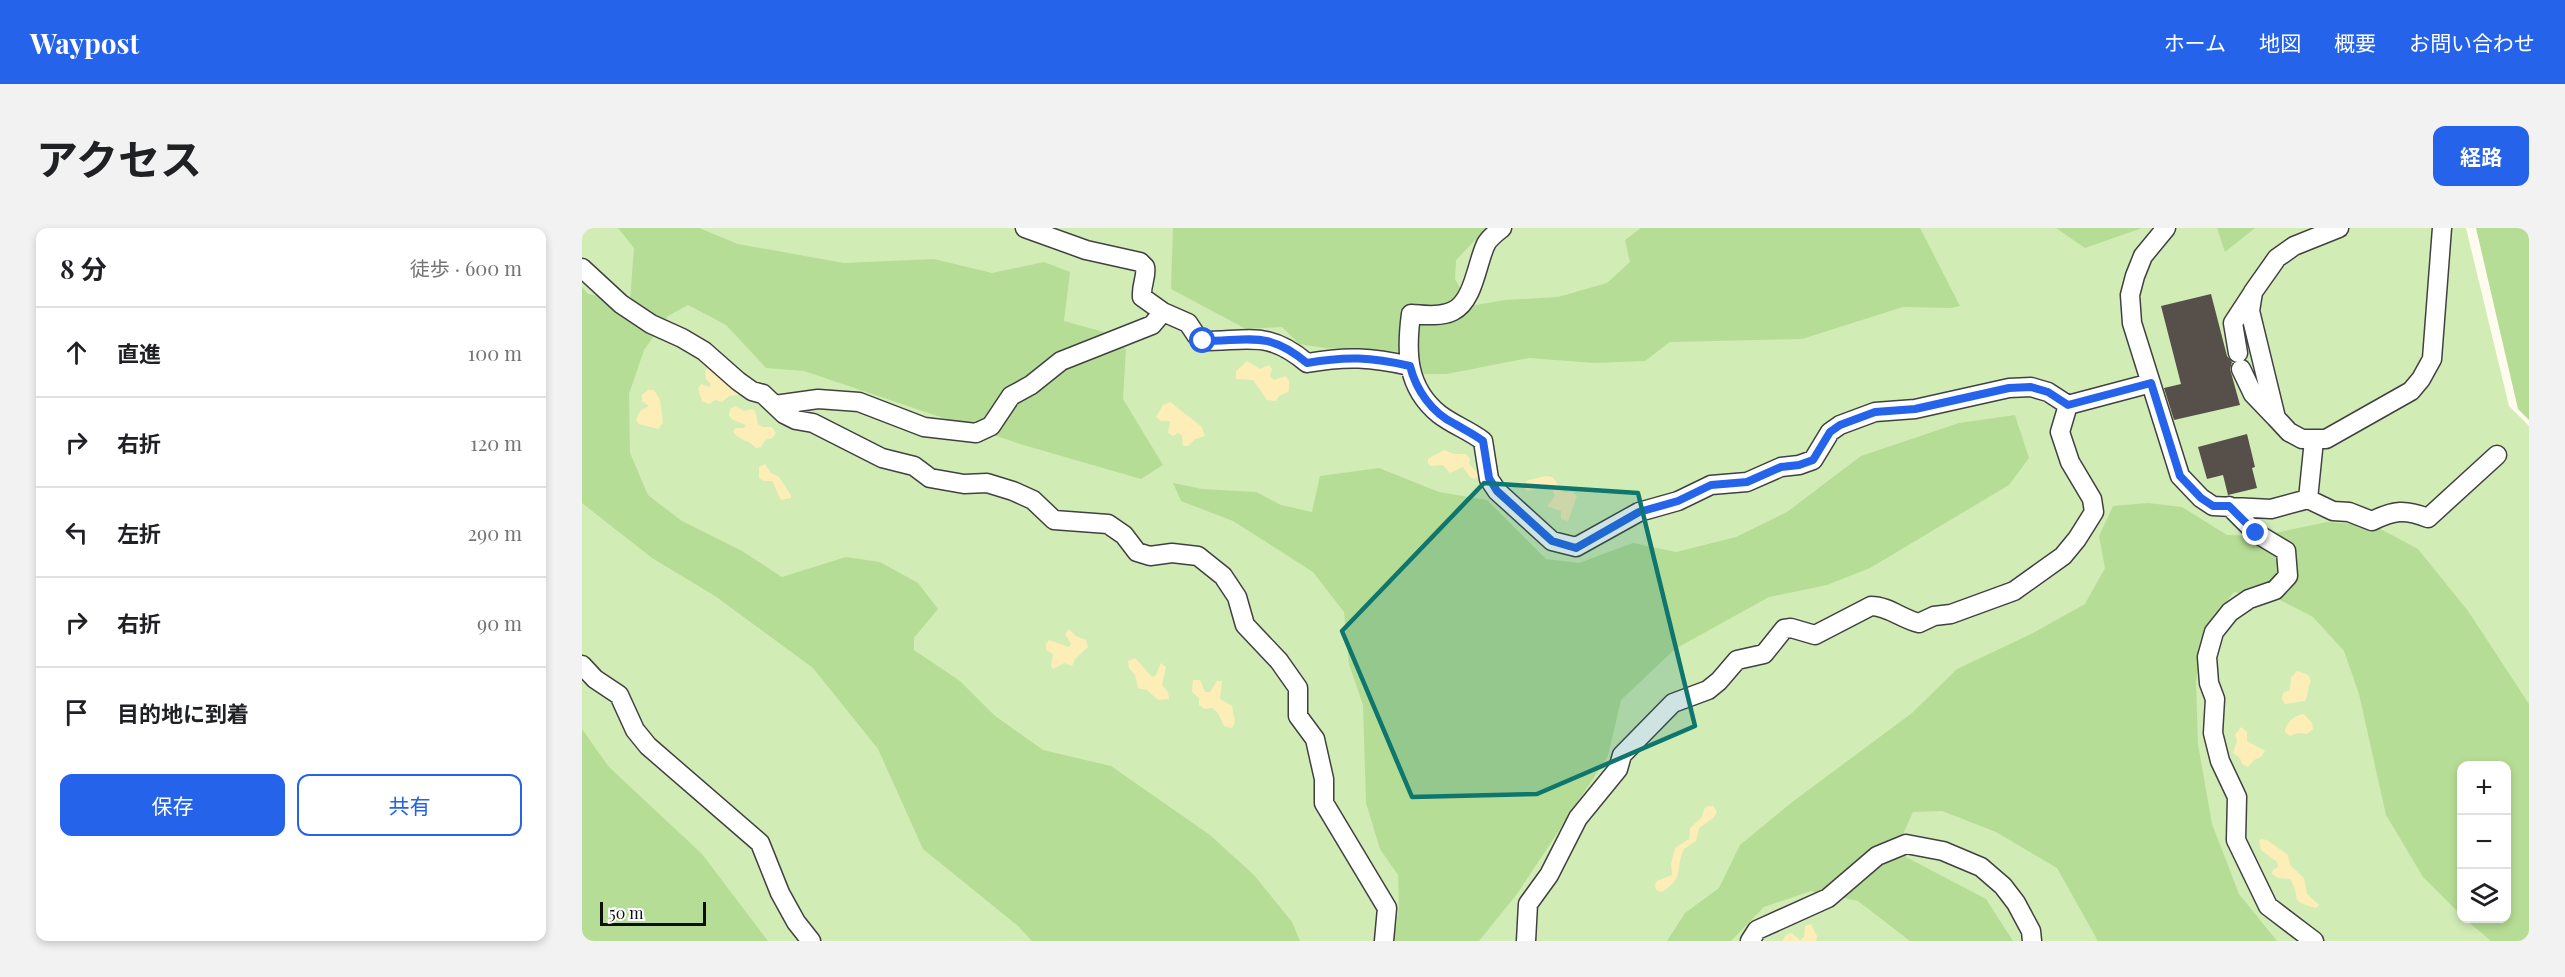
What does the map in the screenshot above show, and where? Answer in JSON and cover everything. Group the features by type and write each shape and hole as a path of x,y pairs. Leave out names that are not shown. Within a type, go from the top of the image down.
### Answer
{"lane":[{"path":"1025,228 1110,257 1128,258 1140,262 1145,267 1146,273 1141,284 1142,297 1163,312 1188,323 1203,341 1263,339 1290,348 1307,363 1336,358 1378,358 1410,366"},
{"path":"1502,228 1486,244 1469,292 1459,307 1439,314 1411,314 1407,345 1410,366 1414,380 1438,413 1472,432 1483,441 1489,478 1497,491 1552,541 1576,548 1639,512 1678,501 1711,485 1747,482 1781,467 1799,465 1813,460 1830,432 1840,425 1875,412 1915,409 2009,388 2031,387 2048,392 2068,405 2151,383"},
{"path":"2166,228 2143,256 2135,276 2130,295 2132,323 2180,476 2201,498 2213,506 2271,509 2308,499 2334,511 2349,512 2372,521 2390,512 2412,512 2428,518 2498,455"},
{"path":"2339,228 2294,246 2277,258 2233,323 2240,361 2253,394 2289,432 2302,439 2326,439 2351,427 2411,391 2421,379 2432,359 2434,348 2442,228"},
{"path":"582,268 621,304 651,324 704,351 738,381 752,391 763,394 784,414 796,420 813,423 882,458 914,466 930,478 964,484 987,483 1013,491 1034,500 1054,520 1108,524 1124,535 1137,552 1150,556 1172,553 1198,556 1223,576 1237,597 1245,625 1279,662 1298,688 1298,716 1315,740 1324,779 1324,803 1387,908 1383,941"},
{"path":"2253,292 2250,311 2276,418"},
{"path":"775,405 818,399 859,402 893,413 924,427 976,433 991,426 1011,396 1031,386 1061,361 1152,325 1163,312"},
{"path":"1526,941 1528,904 1549,875 1578,818 1618,769 1622,755 1673,704 1708,690 1737,660 1764,654 1784,629 1791,628 1815,635 1871,606 1881,606 1907,620 1919,623 1934,616 1951,614 2014,591 2063,555 2077,539 2094,512 2092,499 2070,462 2060,432 2068,405"},
{"path":"2308,499 2314,440"},
{"path":"2229,506 2256,533 2286,551 2288,576 2275,590 2249,599 2230,612 2214,632 2207,657 2209,683 2215,699 2213,733 2220,761 2237,797 2236,840 2257,886 2268,906 2314,941"},
{"path":"582,665 595,679 619,695 635,730 648,746 760,843 780,893 796,922 811,941"},
{"path":"1750,941 1757,930 1773,932 1828,898 1877,856 1905,844 1943,851 1981,867 2003,886 2016,903 2031,931 2032,941"}],"highlighted area":[{"path":"1484,483 1638,493 1695,726 1537,794 1412,797 1342,631"}],"green space":[{"path":"582,228 2466,228 2509,406 2529,426 2529,941 630,941 582,875"},
{"path":"618,228 699,228 738,244 844,263 934,259 992,273 1044,262 1070,272 1064,321 1104,332 1126,349 1123,399 1163,465 1141,479 1020,444 804,371 766,368 726,325 688,305 668,316 644,350 629,394 630,453 648,495 682,521 742,551 782,577 846,557 880,562 918,583 938,609 914,638 914,650 960,681 994,715 1043,750 1111,766 1210,835 1254,875 1292,922 1300,941 1032,941 1018,926 923,849 878,749 813,668 715,596 652,558 582,503 582,287 588,294 630,301 634,248"},
{"path":"1173,228 1487,228 1456,260 1455,279 1470,306 1505,300 1558,297 1607,283 1630,262 1625,240 1641,228 1920,228 1960,306 1951,308 1903,307 1802,339 1670,342 1645,361 1594,363 1529,358 1447,374 1424,374 1402,352 1325,348 1299,344 1282,327 1246,329 1171,289"},
{"path":"2056,228 2142,228 2085,248"},
{"path":"2217,228 2255,228 2225,252"},
{"path":"2476,228 2529,228 2529,420 2518,409"},
{"path":"2015,415 2029,458 2009,485 1870,568 1827,585 1769,597 1675,649 1621,700 1608,756 1517,894 1479,941 1394,941 1399,906 1398,875 1380,849 1366,803 1363,705 1349,664 1344,612 1313,572 1233,521 1181,501 1173,483 1202,489 1256,492 1281,505 1312,512 1320,476 1379,468 1439,492 1487,500 1546,559 1579,563 1633,543 1676,552 1736,537 1787,512 1861,456 1959,423"},
{"path":"2148,503 2182,507 2227,535 2260,536 2327,522 2373,525 2418,549 2468,611 2529,704 2529,941 2491,941 2470,923 2511,923 2511,761 2457,761 2457,911 2423,877 2386,815 2359,694 2344,651 2313,617 2280,600 2234,592 2204,630 2196,682 2198,744 2212,824 2239,894 2277,941 2098,941 2057,868 1996,832 1942,811 1913,812 1904,832 1906,857 1986,899 2013,941 1910,941 1858,901 1811,891 1764,907 1731,941 1667,941 1685,913 1719,888 1740,845 1791,803 1912,713 1957,669 2031,634 2085,604 2105,568 2099,536 2113,506"},
{"path":"582,729 609,767 702,854 768,941 582,941"}],"sand":[{"path":"1247,361 1260,369 1269,365 1272,369 1270,376 1274,380 1285,376 1289,380 1289,391 1279,396 1276,401 1267,400 1253,380 1236,379 1236,371"},
{"path":"708,368 715,370 737,391 738,395 729,396 722,402 715,400 709,404 702,401 698,389 701,384 709,387 711,384 706,379 705,371"},
{"path":"648,390 654,390 660,400 663,423 658,429 639,424 636,420 640,411 649,406 642,401 642,395"},
{"path":"1170,402 1202,427 1205,436 1195,439 1188,446 1183,446 1182,436 1178,433 1173,436 1168,433 1170,421 1161,421 1156,417 1163,405"},
{"path":"735,406 744,411 752,409 755,411 758,424 762,427 772,427 776,433 772,438 765,440 761,447 756,448 739,437 733,432 735,428 744,428 746,425 729,416 730,409"},
{"path":"1444,450 1454,454 1466,454 1470,459 1469,464 1479,475 1475,479 1470,477 1463,467 1450,473 1443,465 1430,466 1428,459"},
{"path":"765,464 771,473 779,477 791,498 781,500 772,481 759,478 759,467"},
{"path":"1552,477 1564,492 1572,492 1577,496 1568,521 1561,519 1561,511 1547,506 1555,496 1553,491 1547,487 1528,491 1521,486 1529,480"},
{"path":"1069,629 1076,636 1086,640 1088,647 1075,659 1072,666 1064,663 1053,669 1051,666 1053,654 1046,650 1046,644 1049,640 1069,647 1071,644 1065,634"},
{"path":"1135,658 1152,677 1156,675 1161,663 1166,667 1162,685 1168,692 1169,699 1158,700 1147,690 1138,688 1128,661"},
{"path":"2297,671 2308,675 2311,681 2305,701 2285,704 2282,699 2283,693 2290,690 2291,678"},
{"path":"1193,680 1200,680 1205,692 1210,692 1217,681 1222,681 1220,699 1232,706 1235,722 1232,728 1224,726 1218,713 1212,708 1205,709 1199,705 1199,698 1192,692"},
{"path":"2304,714 2312,723 2313,729 2307,734 2298,733 2290,736 2285,732 2291,720"},
{"path":"2241,727 2247,732 2247,741 2265,751 2248,767 2242,764 2240,758 2233,753 2237,741 2235,735"},
{"path":"1713,806 1717,812 1713,818 1699,828 1696,841 1684,849 1677,877 1662,892 1656,890 1657,881 1672,875 1671,864 1675,848 1689,839 1690,828 1702,817 1704,809"},
{"path":"2267,840 2288,855 2290,865 2304,878 2307,894 2319,905 2316,908 2298,901 2290,879 2278,878 2272,874 2273,870 2278,867 2277,862 2261,850 2259,841"},
{"path":"1811,924 1817,936 1816,941 1782,941 1786,935 1791,933 1800,940 1804,937 1805,926"}],"building":[{"path":"2211,294 2227,356 2232,362 2230,369 2240,405 2174,420 2164,388 2181,384 2161,306"},
{"path":"2247,434 2255,467 2252,468 2257,488 2228,495 2223,475 2207,479 2198,447"}],"route":[{"path":"1203,341 1263,339 1290,348 1307,363 1336,358 1378,358 1410,366 1414,380 1427,401 1438,413 1453,424 1472,432 1483,441 1489,478 1497,491 1552,541 1576,548 1639,512 1678,501 1711,485 1747,482 1781,467 1799,465 1813,460 1830,432 1840,425 1875,412 1915,409 2009,388 2031,387 2048,392 2068,405 2151,383 2180,476 2201,498 2213,506 2229,506 2256,533"}]}
